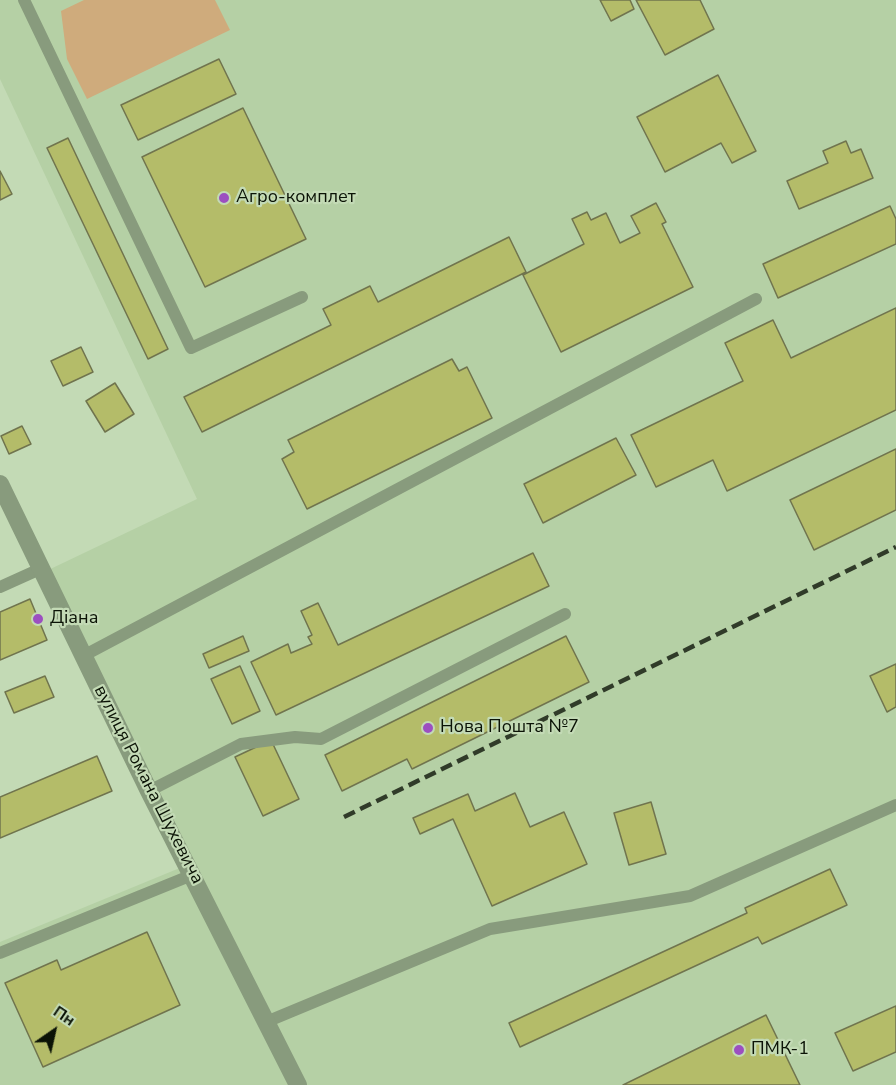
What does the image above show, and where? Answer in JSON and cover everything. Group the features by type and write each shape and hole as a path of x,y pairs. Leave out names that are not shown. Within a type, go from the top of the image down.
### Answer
{"street":[{"name":"вулиця Романа Шухевича","path":"0,484 149,791 298,1085"}],"lane":[{"path":"24,0 191,348 302,297"},
{"path":"83,656 756,299"},
{"path":"0,587 40,569"},
{"path":"149,791 241,744 295,737 321,739 565,614"},
{"path":"266,1022 490,929 690,896 896,805"},
{"path":"0,953 192,875"}],"shaded area":[{"path":"0,0 896,0 896,1085 0,1085 0,942 187,865 42,573 197,499 0,79"},
{"path":"84,0 215,0 230,30 87,99 67,59 61,11"}],"building":[{"path":"600,0 630,0 634,9 611,21"},
{"path":"636,0 700,0 714,29 665,55"},
{"path":"219,59 236,94 138,140 121,105"},
{"path":"718,75 756,151 732,163 721,143 665,172 637,117"},
{"name":"Агро-комплет","path":"243,108 306,239 205,287 142,157"},
{"path":"68,138 168,349 148,359 47,148"},
{"path":"846,141 851,153 861,149 873,178 799,209 787,181 828,163 823,151"},
{"path":"0,171 12,194 0,200"},
{"path":"656,203 666,222 662,224 693,287 561,352 523,275 584,244 572,219 587,212 591,220 606,213 620,243 640,233 631,216"},
{"path":"890,206 896,219 896,244 778,298 763,264"},
{"path":"509,237 526,272 202,432 184,397 331,325 323,309 370,286 378,302"},
{"path":"896,308 896,410 727,491 713,460 656,487 631,435 743,381 725,343 773,320 791,358"},
{"path":"81,347 93,372 63,386 51,361"},
{"path":"452,359 459,371 467,367 492,418 307,509 282,459 294,452 288,440"},
{"path":"115,383 134,414 105,432 86,401"},
{"path":"22,426 31,444 9,454 1,436"},
{"path":"616,438 636,475 543,523 524,484"},
{"path":"896,449 896,510 814,550 790,500"},
{"path":"533,553 549,586 276,715 251,662 288,644 291,653 312,644 308,637 312,635 301,611 318,603 338,645"},
{"path":"30,599 47,640 0,660 0,612"},
{"path":"243,636 249,651 209,668 203,654"},
{"path":"566,636 589,682 412,769 407,759 342,791 325,755"},
{"path":"896,664 896,707 887,712 870,676"},
{"path":"240,666 260,711 232,724 211,679"},
{"path":"45,676 54,697 14,713 5,692"},
{"path":"271,740 299,799 263,816 235,757"},
{"path":"97,756 112,791 0,838 0,797"},
{"path":"515,793 530,827 564,812 587,864 492,906 453,819 420,834 413,818 468,794 475,811"},
{"path":"651,802 666,854 629,865 614,813"},
{"path":"830,869 847,905 762,944 758,937 520,1047 509,1023 747,913 745,908"},
{"path":"147,932 180,1005 43,1067 5,983 57,960 61,970"},
{"path":"896,1006 896,1052 853,1071 835,1033"},
{"name":"ПМК-1","path":"766,1015 800,1085 623,1085"}],"railway":[{"path":"344,817 896,547"}],"place":[{"name":"Агро-комплет","path":"224,198"},
{"name":"Діана","path":"38,619"},
{"name":"Нова Пошта №7","path":"428,728"},
{"name":"ПМК-1","path":"739,1050"}]}
